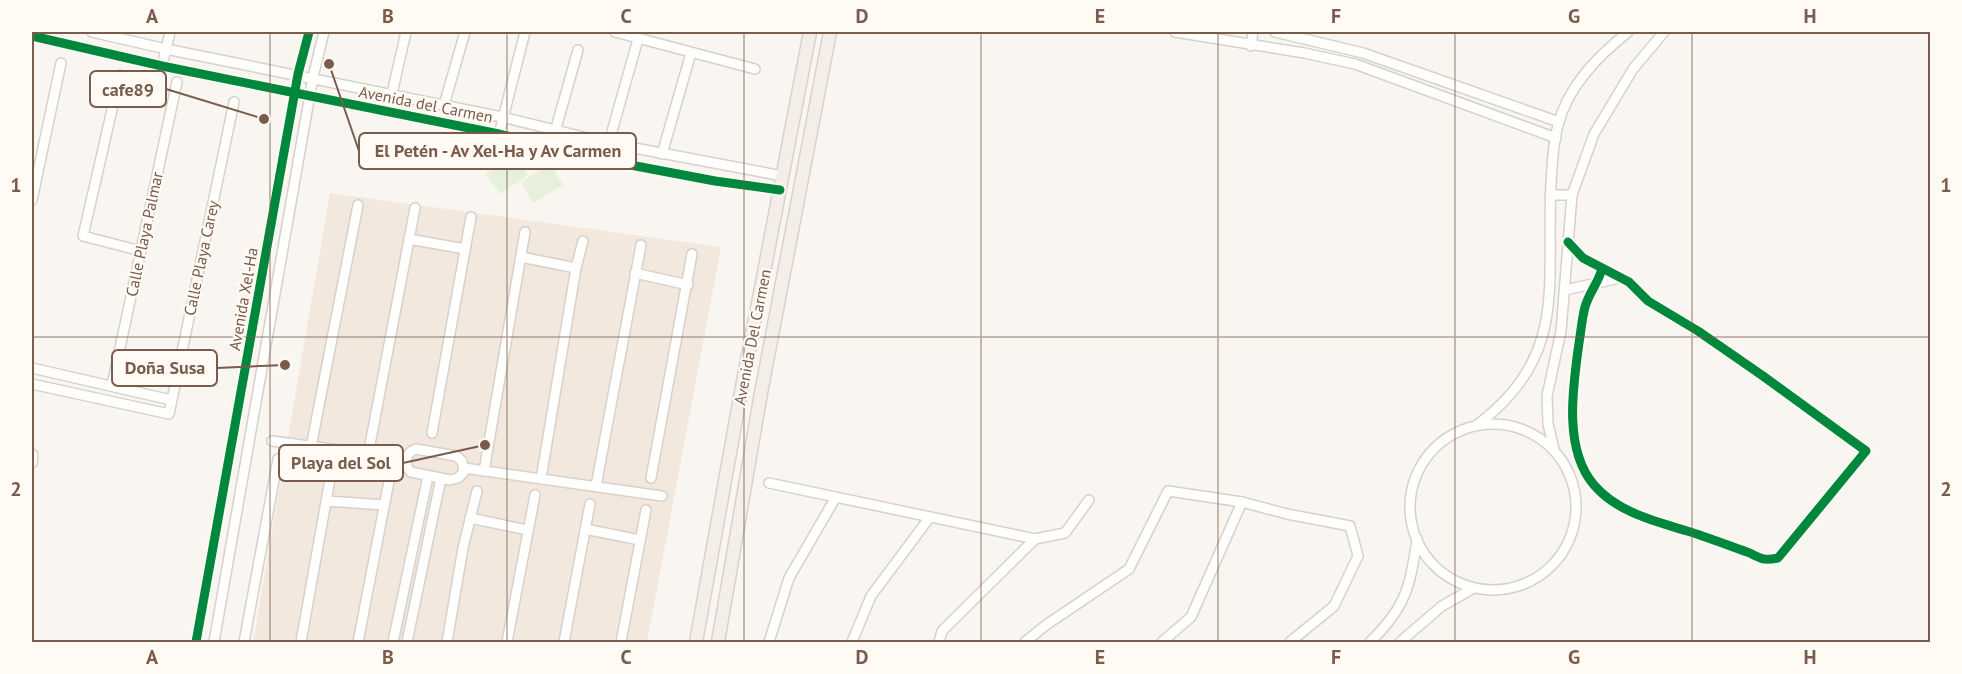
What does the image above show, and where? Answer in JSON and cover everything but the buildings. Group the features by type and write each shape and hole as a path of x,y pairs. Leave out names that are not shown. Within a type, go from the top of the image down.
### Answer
{"main road":[{"name":"Avenida Del Carmen","path":"696,642 810,32"},
{"name":"Avenida Del Carmen","path":"718,642 761,393 830,32"},
{"path":"740,397 750,399 761,393"},
{"path":"709,576 729,580"}],"street":[{"name":"Avenida del Carmen","path":"92,32 556,128 608,143 783,176"},
{"path":"162,66 170,32"},
{"name":"Avenida Xel-Ha","path":"196,639 298,74 309,32"},
{"name":"Avenida Xel-Ha","path":"214,641 313,77 324,32"},
{"path":"388,111 406,32"},
{"path":"444,105 465,32"},
{"path":"499,134 525,32"},
{"path":"615,32 755,69"},
{"path":"1175,32 1304,53 1355,64 1556,138"},
{"path":"1251,46 1253,32"},
{"path":"1275,32 1363,53 1559,122"},
{"path":"1477,425 1499,423 1525,429 1548,443 1565,464 1575,489 1577,518 1569,545 1552,568 1528,584 1500,591 1472,589 1446,577 1425,556 1413,530 1410,504 1415,477 1428,454 1448,436 1477,425 1495,412 1513,394 1529,371 1541,347 1550,289 1550,195 1553,153 1559,122 1582,77 1595,61 1628,32"},
{"path":"1555,452 1548,424 1547,396 1559,349 1572,195 1594,134 1657,34"},
{"name":"Avenida del Carmen","path":"32,36 162,66 499,134 604,160 715,181 780,190"},
{"path":"604,160 638,39"},
{"path":"556,128 578,50"},
{"path":"662,154 691,53"},
{"path":"32,200 61,63"},
{"path":"120,75 83,236 141,251"},
{"name":"Calle Playa Palmar","path":"112,385 177,82"},
{"name":"Calle Playa Carey","path":"32,384 169,414 234,102"},
{"path":"715,181 717,164"},
{"path":"1550,195 1572,195"},
{"path":"311,447 358,205"},
{"path":"369,455 415,208"},
{"path":"432,433 471,217"},
{"path":"484,471 525,232"},
{"path":"409,239 465,249"},
{"path":"541,479 576,268 583,241"},
{"path":"1568,242 1583,258 1635,288 1648,301 1698,331 1866,451 1778,558 1764,560 1620,507 1606,497 1586,474 1575,436 1572,412 1573,387 1585,307 1602,269"},
{"path":"596,486 640,245"},
{"path":"651,478 693,254"},
{"path":"520,257 576,268"},
{"path":"635,273 688,285"},
{"path":"1565,290 1620,278"},
{"path":"32,368 171,400"},
{"path":"272,441 406,459"},
{"path":"420,449 456,456 462,461 464,468 462,476 450,480 411,472 406,465 406,459 412,450 420,449"},
{"path":"32,454 32,463"},
{"path":"244,642 278,459"},
{"path":"301,642 332,468"},
{"path":"464,468 662,496"},
{"path":"358,642 390,476"},
{"path":"393,642 428,476"},
{"path":"407,642 441,478"},
{"path":"769,483 1035,539 1065,533 1089,500"},
{"path":"447,642 477,491"},
{"path":"1026,642 1046,625 1129,569 1168,491 1242,502 1287,514 1350,526 1358,556 1334,606 1290,642"},
{"path":"507,642 535,495"},
{"path":"769,642 789,578 836,497"},
{"path":"327,501 384,505"},
{"path":"1162,642 1191,617 1242,502"},
{"path":"564,642 590,504"},
{"path":"621,642 646,510"},
{"path":"852,642 871,596 930,517"},
{"path":"470,518 527,530"},
{"path":"585,529 640,540"},
{"path":"939,642 942,631 1035,539"},
{"path":"1370,642 1387,625 1406,594 1417,539"},
{"path":"1400,642 1442,606 1472,589"},
{"path":"196,639 214,641"}],"shaded area":[{"path":"330,193 721,247 647,642 253,642"}],"green space":[{"path":"515,154 528,175 500,194 486,174"},
{"path":"550,164 563,185 533,203 521,182"}],"cycle path":[{"path":"196,642 298,74 309,32"},
{"path":"32,36 162,66 499,134 604,160 715,181 780,190"},
{"path":"1568,242 1583,258 1629,282 1648,301 1698,331 1866,451 1778,558 1762,558 1625,509 1603,494 1584,470 1574,436 1574,378 1585,307 1602,269"}],"place":[{"name":"El Petén - Av Xel-Ha y Av Carmen","path":"329,64"},
{"name":"cafe89","path":"264,119"},
{"name":"Doña Susa","path":"285,365"},
{"name":"Playa del Sol","path":"485,445"}]}
